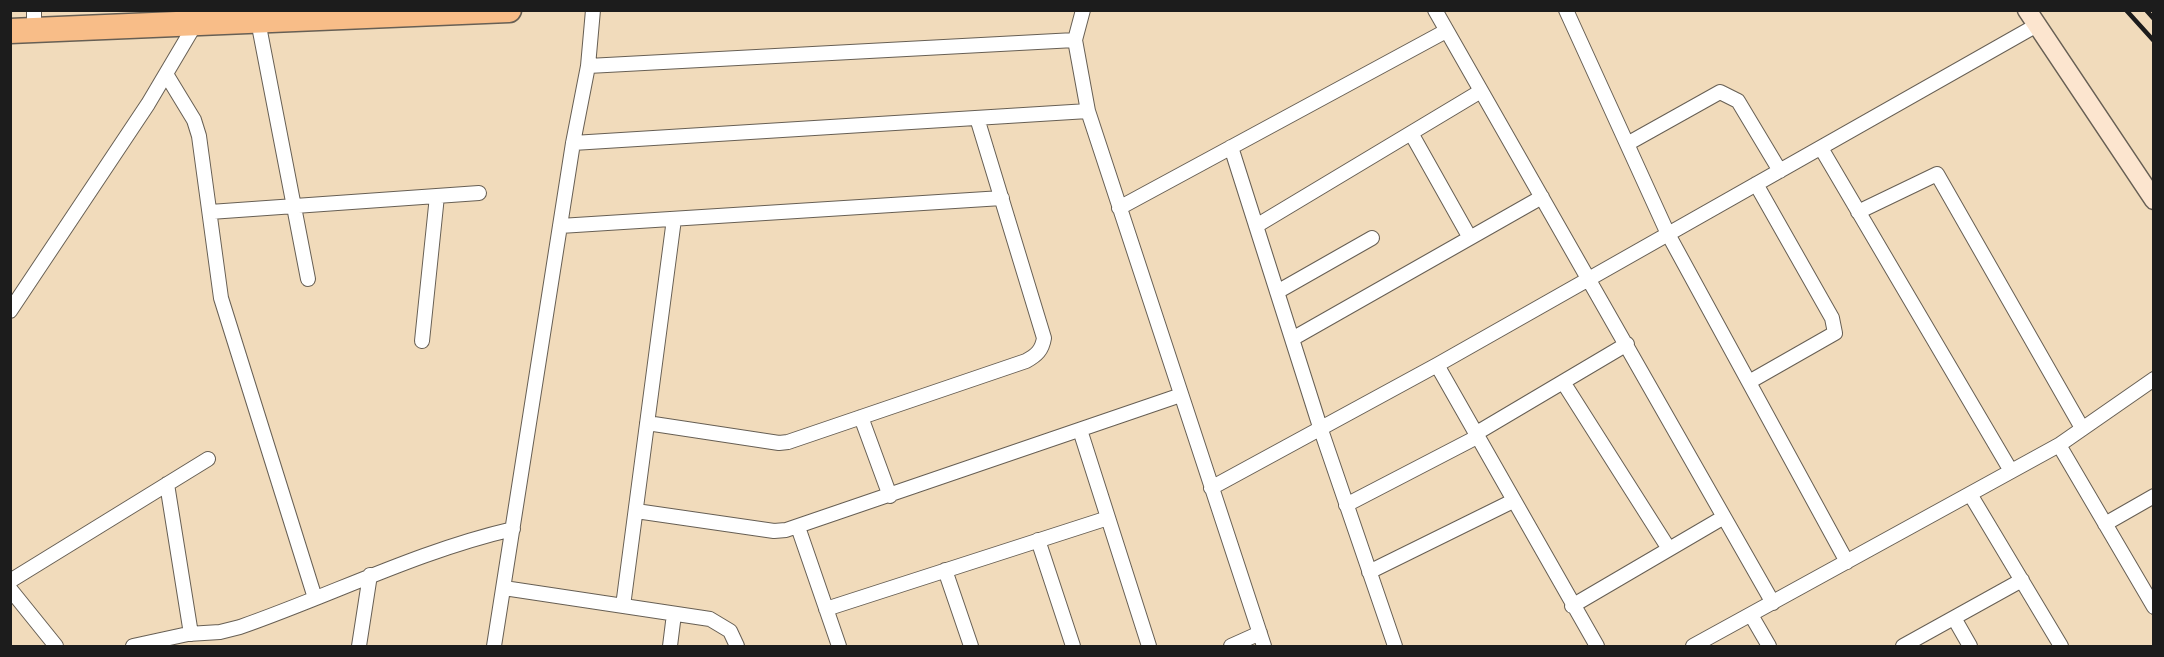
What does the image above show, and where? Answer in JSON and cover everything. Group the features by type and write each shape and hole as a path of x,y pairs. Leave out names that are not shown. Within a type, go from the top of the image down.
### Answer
{"highway":[{"path":"26,24 141,18 196,24 327,14 509,10"}],"main road":[{"path":"2032,18 2154,200"}],"street":[{"path":"494,646 573,142 588,66 593,10"},
{"path":"1083,10 1075,40 1088,111 1262,640 1232,646"},
{"path":"1435,10 1773,603"},
{"path":"1566,10 1668,234 1847,562"},
{"path":"1211,488 1437,365 1821,148 2032,18"},
{"path":"258,21 308,279"},
{"path":"10,310 166,74 196,24"},
{"path":"1119,208 1446,31"},
{"path":"588,66 1075,40"},
{"path":"166,74 194,120 200,136 222,304 315,598"},
{"path":"1256,226 1481,91"},
{"path":"1627,144 1720,92 1738,101 1780,171"},
{"path":"573,142 1088,111"},
{"path":"647,423 779,443 1026,361 1043,348 1044,338 977,118"},
{"path":"1412,133 1470,238"},
{"path":"1232,147 1320,427 1395,646"},
{"path":"1821,148 2011,471"},
{"path":"1858,212 1937,174 2082,428"},
{"path":"1749,382 1835,333 1832,318 1756,184"},
{"path":"210,212 479,193"},
{"path":"422,341 437,196"},
{"path":"1292,339 1542,197"},
{"path":"560,226 1002,198"},
{"path":"623,606 674,219"},
{"path":"1277,292 1372,237"},
{"path":"1346,505 1476,435 1627,344"},
{"path":"1437,365 1572,606 1597,646"},
{"path":"1693,646 2059,445 2154,379"},
{"path":"1563,382 1669,549"},
{"path":"636,511 774,531 798,527 1181,395"},
{"path":"861,417 890,496"},
{"path":"1080,430 1149,646"},
{"path":"2059,445 2154,607"},
{"path":"10,581 208,459"},
{"path":"167,484 191,634"},
{"path":"1970,494 2061,646"},
{"path":"2105,524 2154,496"},
{"path":"1369,572 1513,501"},
{"path":"1572,606 1724,517"},
{"path":"826,609 1108,518"},
{"path":"798,527 839,646"},
{"path":"133,646 191,634 231,630 462,540 513,529"},
{"path":"1038,540 1073,646"},
{"path":"945,570 970,646"},
{"path":"360,646 370,575"},
{"path":"1903,646 2022,580"},
{"path":"504,588 674,614 721,624 730,631 736,646"},
{"path":"10,589 56,646"},
{"path":"670,646 674,614"},
{"path":"1751,615 1769,646"},
{"path":"1954,618 1971,646"}],"railway":[{"path":"2126,10 2154,41"},
{"path":"2146,10 2154,19"}]}
